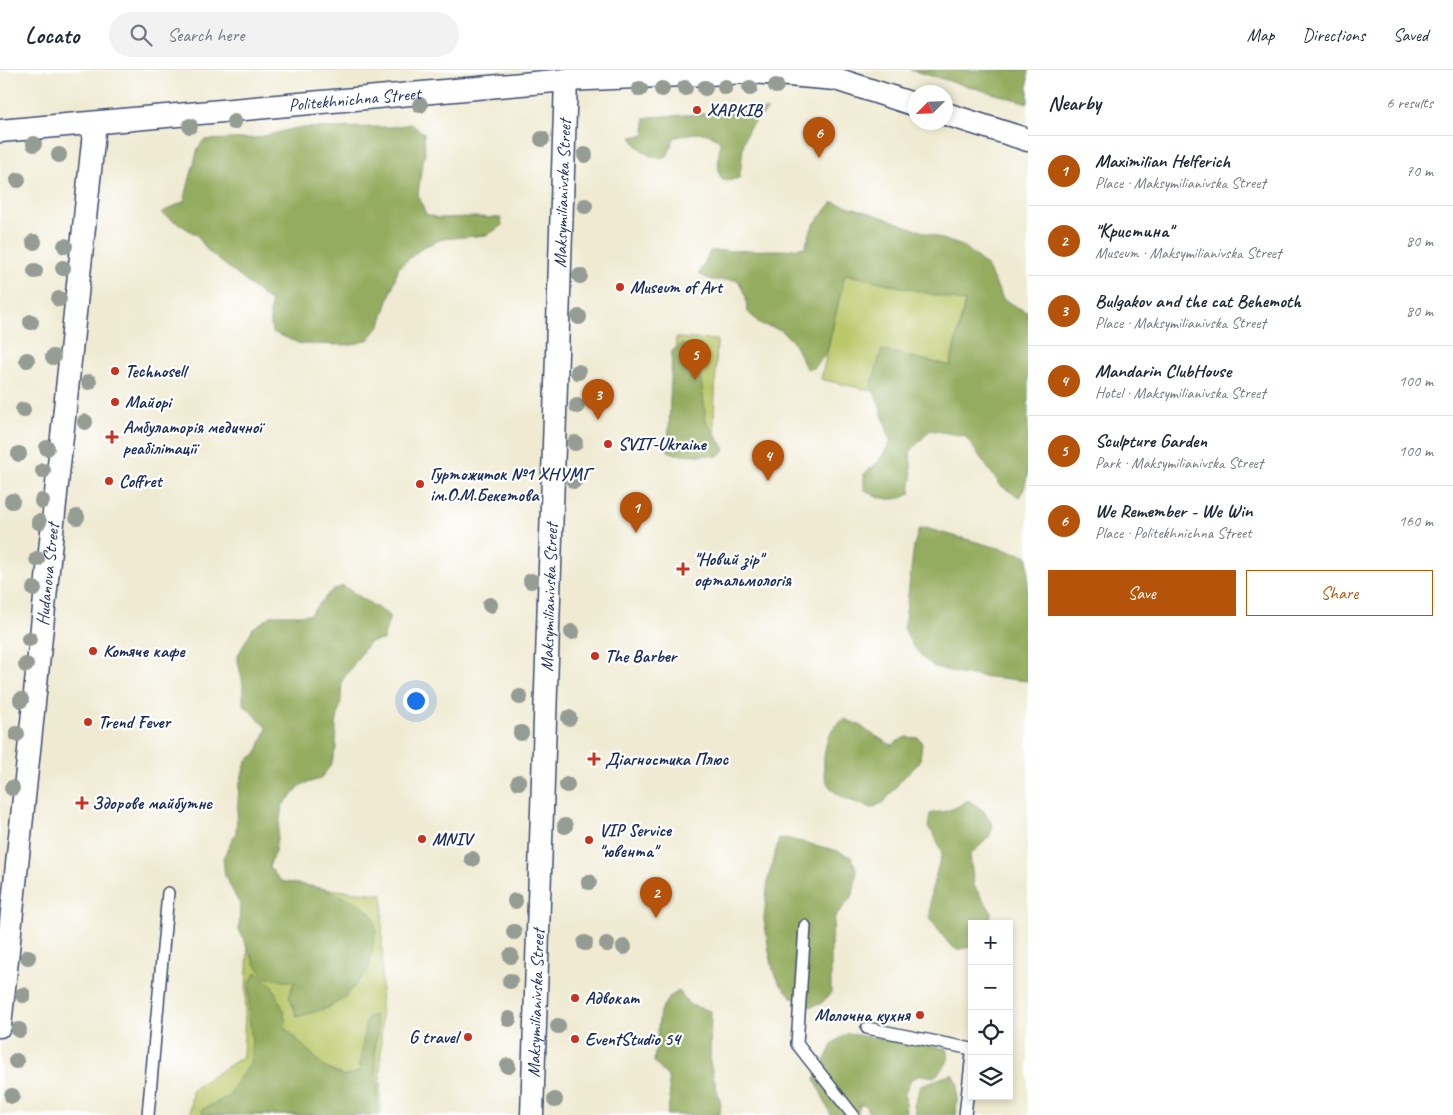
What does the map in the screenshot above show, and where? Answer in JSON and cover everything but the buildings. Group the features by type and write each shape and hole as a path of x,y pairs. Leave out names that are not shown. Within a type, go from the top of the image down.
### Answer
{"street":[{"name":"Politekhnichna Street","path":"0,131 566,80 752,72 836,79 908,102"},
{"name":"Maksymilianivska Street","path":"532,1115 566,80"},
{"path":"953,116 1028,140"},
{"name":"Hudanova Street","path":"0,1026 95,123"}],"lane":[{"path":"148,1115 168,894"},
{"path":"805,926 798,1044 852,1115"},
{"path":"867,1028 968,1048"},
{"path":"965,1115 972,1055"}],"green space":[{"path":"910,70 1028,70 1028,103"},
{"path":"768,110 748,130 744,142 739,178 731,180 723,180 719,173 720,141 715,137 698,133 674,138 666,158 661,158 650,156 631,137 645,135 645,118 650,117"},
{"path":"411,124 424,133 425,153 418,195 426,214 438,218 501,218 502,226 487,235 442,239 423,247 399,267 380,325 369,339 352,345 301,344 272,332 271,302 208,251 197,235 161,213 184,201 198,148 204,140 256,138 296,128 392,127"},
{"path":"833,202 865,211 965,247 987,266 1003,299 1028,313 1028,473 1024,489 1019,497 1001,486 965,436 930,430 910,452 912,477 910,494 904,497 886,499 864,489 864,474 878,462 891,442 878,401 871,386 882,350 950,366 965,302 845,274 826,355 813,368 806,368 793,342 781,330 760,324 747,311 746,297 738,280 711,280 699,274 710,251 785,250 805,247 813,225"},
{"path":"845,273 965,302 950,366 882,350 872,391 821,379"},
{"path":"676,338 717,340 714,421 717,451 672,449"},
{"path":"683,344 696,349 706,421 725,449 722,454 717,456 676,454 668,451 672,351"},
{"path":"925,528 1028,556 1028,681 960,674 935,667 924,659 912,645 904,628 914,545 919,529"},
{"path":"343,586 390,616 383,640 369,642 342,681 341,700 336,725 336,748 331,765 320,779 301,785 282,806 275,851 269,867 281,881 326,889 360,904 374,917 376,931 368,971 343,999 327,1008 297,1017 289,996 294,981 265,977 255,964 239,930 240,905 225,876 223,858 236,833 239,786 246,761 257,753 267,728 243,704 243,684 237,657 253,628 273,615 309,615 331,591"},
{"path":"844,719 860,725 891,745 906,737 919,738 922,744 920,759 916,766 902,779 884,802 872,808 839,795 830,787 827,781 824,765 825,748 834,727"},
{"path":"968,800 984,811 993,826 990,836 970,855 974,886 991,911 990,920 968,920 968,947 957,950 949,944 930,919 931,892 942,853 934,834 928,828 930,814 944,812"},
{"path":"785,838 835,850 851,857 857,871 853,895 835,917 831,940 831,993 821,1004 809,1007 792,997 780,984 773,969 764,919 768,879 779,839"},
{"path":"251,883 383,894 380,1115 190,1115 192,1089 243,1057"},
{"path":"256,972 272,985 284,1012 286,1029 326,1068 343,1076 359,1072 365,1026 368,1017 374,1015 377,1031 375,1049 376,1115 204,1115 201,1110 229,1096 250,1064 252,1039 249,1017 249,985"},
{"path":"679,991 690,1005 711,1011 710,1063 721,1105 719,1115 667,1115 670,1099 668,1077 654,1062 660,1011 669,997"},
{"path":"848,1033 868,1037 892,1038 947,1049 947,1061 934,1077 921,1075 911,1079 905,1092 906,1115 870,1115 865,1105 860,1105 857,1115 831,1115 815,1080 833,1043"},
{"path":"952,1074 958,1085 956,1115 917,1115 914,1106 921,1085"}],"place":[{"name":"ХАРКІВ","path":"697,110"},
{"name":"We Remember - We Win","path":"819,158"},
{"name":"Museum of Art","path":"620,287"},
{"name":"Technosell","path":"115,371"},
{"name":"Sculpture Garden","path":"695,380"},
{"name":"Майорі","path":"115,402"},
{"name":"Bulgakov and the cat Behemoth","path":"598,420"},
{"name":"Амбулаторія медичної реабілітації","path":"112,437"},
{"name":"SVIT-Ukraine","path":"608,444"},
{"name":"Coffret","path":"109,481"},
{"name":"Mandarin ClubHouse","path":"768,481"},
{"name":"Гуртожиток №1 ХНУМГ ім.О.М.Бекетова","path":"420,484"},
{"name":"Maximilian Helferich","path":"636,533"},
{"name":"\"Новий зір\" офтальмологія","path":"683,569"},
{"name":"Котяче кафе","path":"93,651"},
{"name":"The Barber","path":"595,656"},
{"name":"Trend Fever","path":"88,722"},
{"name":"Діагностика Плюс","path":"594,759"},
{"name":"Здорове майбутнє","path":"82,803"},
{"name":"MNIV","path":"422,839"},
{"name":"VIP Service \"ювента\"","path":"589,840"},
{"name":"\"Кристина\"","path":"656,918"},
{"name":"Адвокат","path":"575,998"},
{"name":"Молочна кухня","path":"920,1015"},
{"name":"G travel","path":"468,1037"},
{"name":"EventStudio 54","path":"575,1039"}]}
